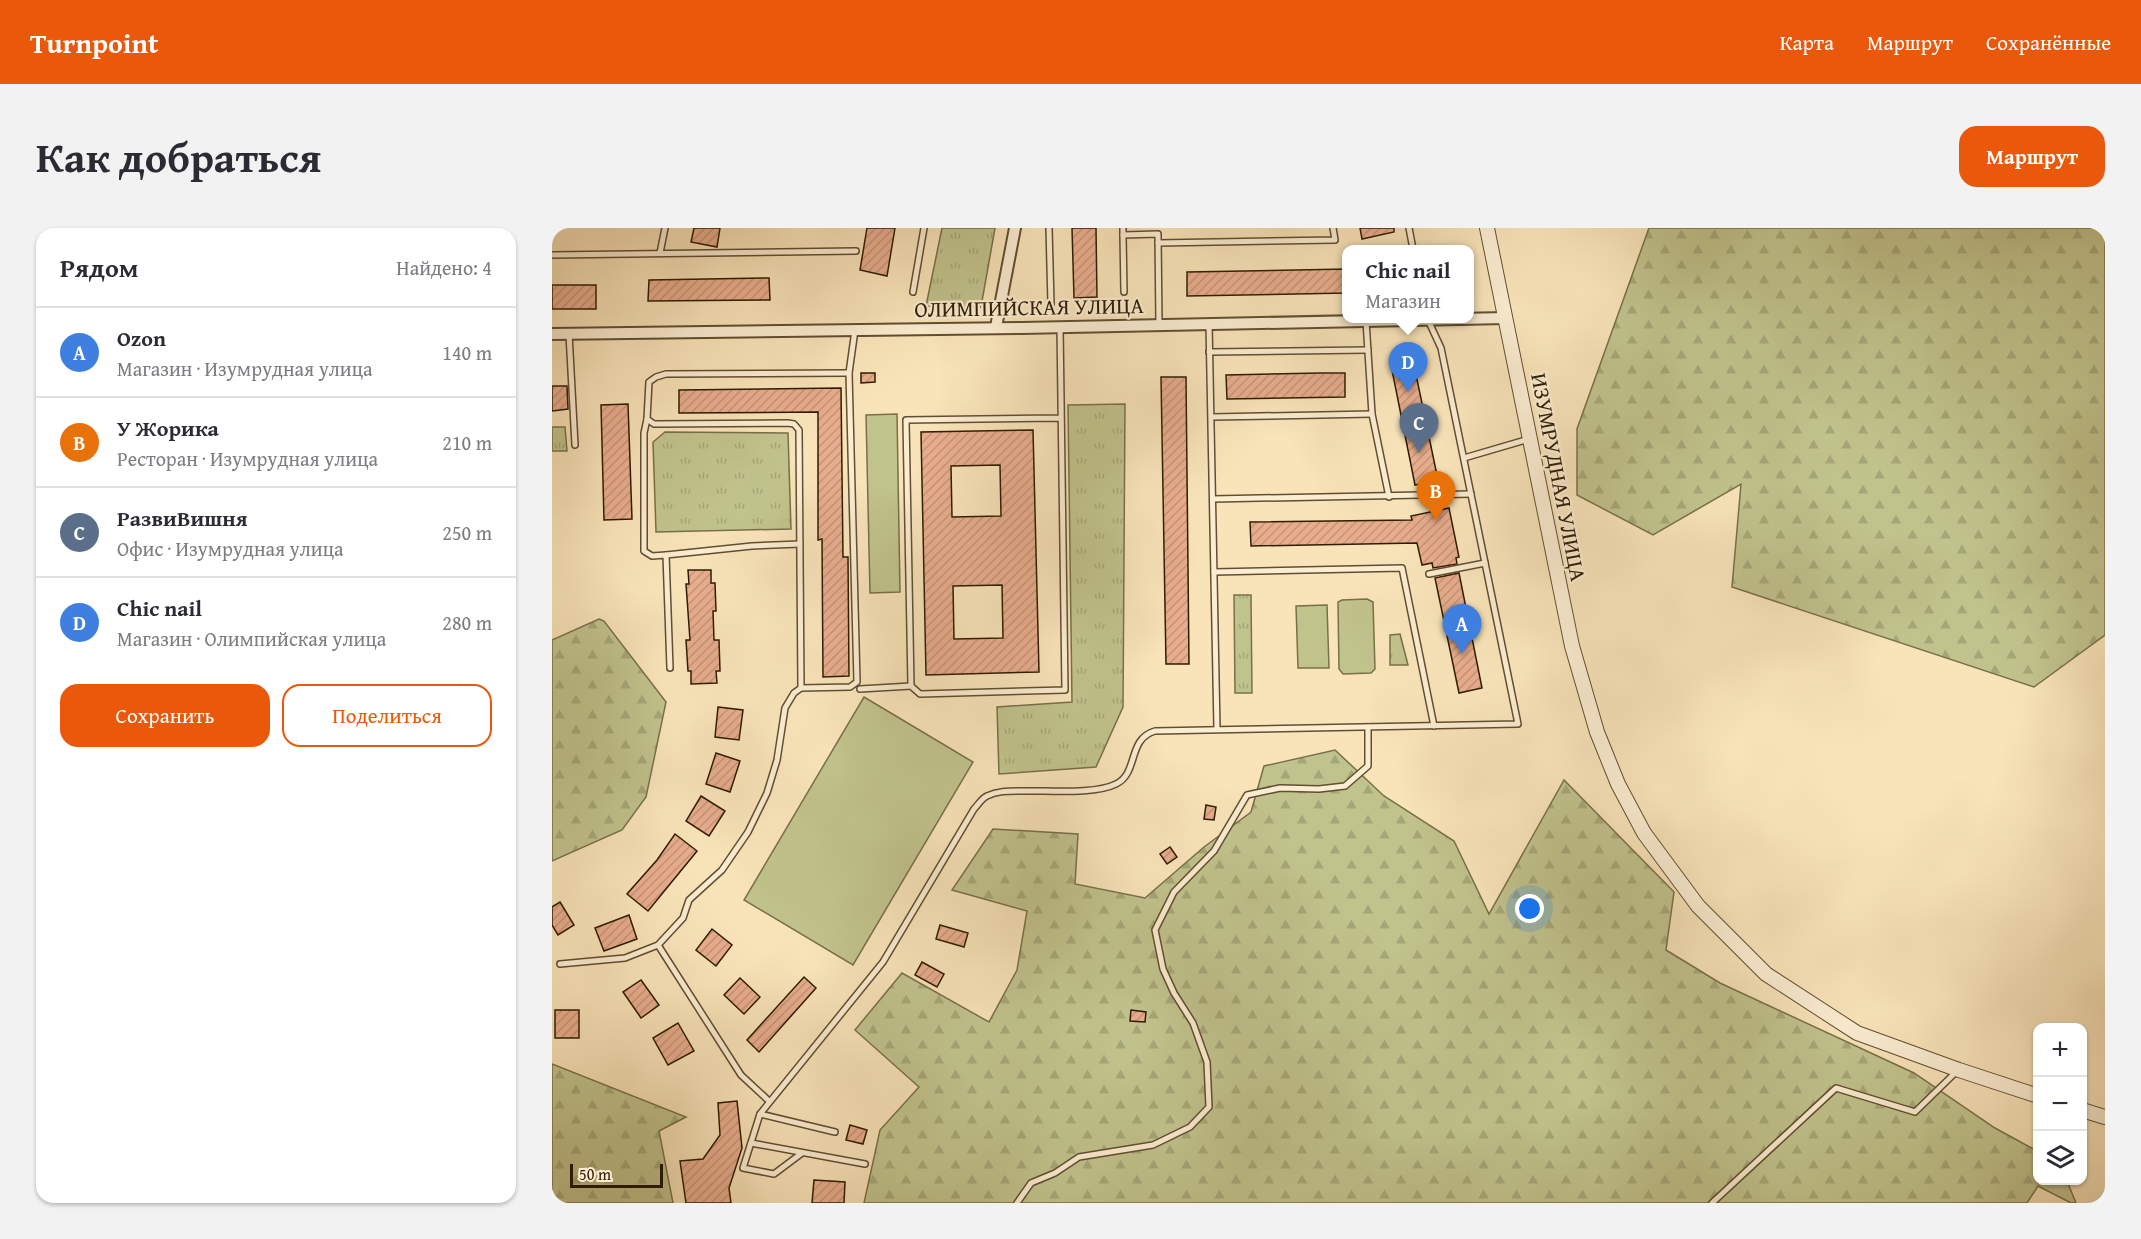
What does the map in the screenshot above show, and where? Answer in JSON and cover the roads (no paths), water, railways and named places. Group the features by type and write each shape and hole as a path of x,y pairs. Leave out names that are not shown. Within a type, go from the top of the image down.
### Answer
{"street":[{"path":"996,327 1015,228"},
{"name":"ИЗУМРУДНАЯ УЛИЦА","path":"1487,228 1572,646 1597,732 1618,784 1644,833 1698,906 1766,974 1857,1033 2033,1095"},
{"name":"ОЛИМПИЙСКАЯ УЛИЦА","path":"1474,318 1506,318"},
{"name":"ОЛИМПИЙСКАЯ УЛИЦА","path":"552,334 1342,321"},
{"path":"2087,1112 2105,1117"}],"lane":[{"path":"660,254 665,228"},
{"path":"913,292 924,228"},
{"path":"1049,228 1051,304"},
{"path":"1123,228 1124,292"},
{"path":"1158,243 1335,240 1333,228"},
{"path":"1409,228 1412,245"},
{"path":"1123,235 1158,234 1159,325"},
{"path":"552,255 856,251"},
{"path":"1366,323 1372,414 1389,497"},
{"path":"802,1153 774,1174 744,1168 759,1114 883,962 974,809 985,796 1002,791 1103,789 1119,782 1126,775 1139,740 1155,730 1518,724 1441,348 1430,323"},
{"path":"1209,324 1217,729"},
{"path":"860,689 911,686 920,694 1065,690 1060,327"},
{"path":"560,964 625,957 658,945 683,918 689,900 722,870 748,832 767,793 774,771 784,708 794,693 801,688 850,687 858,679 849,373 855,329"},
{"path":"569,334 575,445"},
{"path":"1209,352 1368,350"},
{"path":"800,544 752,546 652,556 645,551 644,433 649,382 662,375 849,373"},
{"path":"1212,417 1372,414"},
{"path":"647,418 654,424 788,423 796,426 799,434 801,688"},
{"path":"911,686 906,420 1061,418"},
{"path":"1464,458 1531,438"},
{"path":"1213,499 1471,494"},
{"path":"666,555 670,668"},
{"path":"1429,574 1485,564"},
{"path":"1214,572 1402,568 1434,726"},
{"path":"1017,1203 1031,1183 1055,1173 1079,1157 1153,1145 1190,1127 1209,1107 1207,1062 1193,1023 1174,993 1163,969 1155,930 1174,892 1214,850 1247,795 1280,788 1319,789 1345,786 1368,766 1368,727"},
{"path":"658,945 741,1075 769,1101"},
{"path":"1712,1203 1836,1088 1915,1112 1959,1070"},
{"path":"759,1114 835,1132"},
{"path":"751,1143 865,1164"}],"place":[{"name":"Chic nail","path":"1408,392"},
{"name":"РазвиВишня","path":"1419,453"},
{"name":"У Жорика","path":"1436,521"},
{"name":"Ozon","path":"1462,654"}]}
